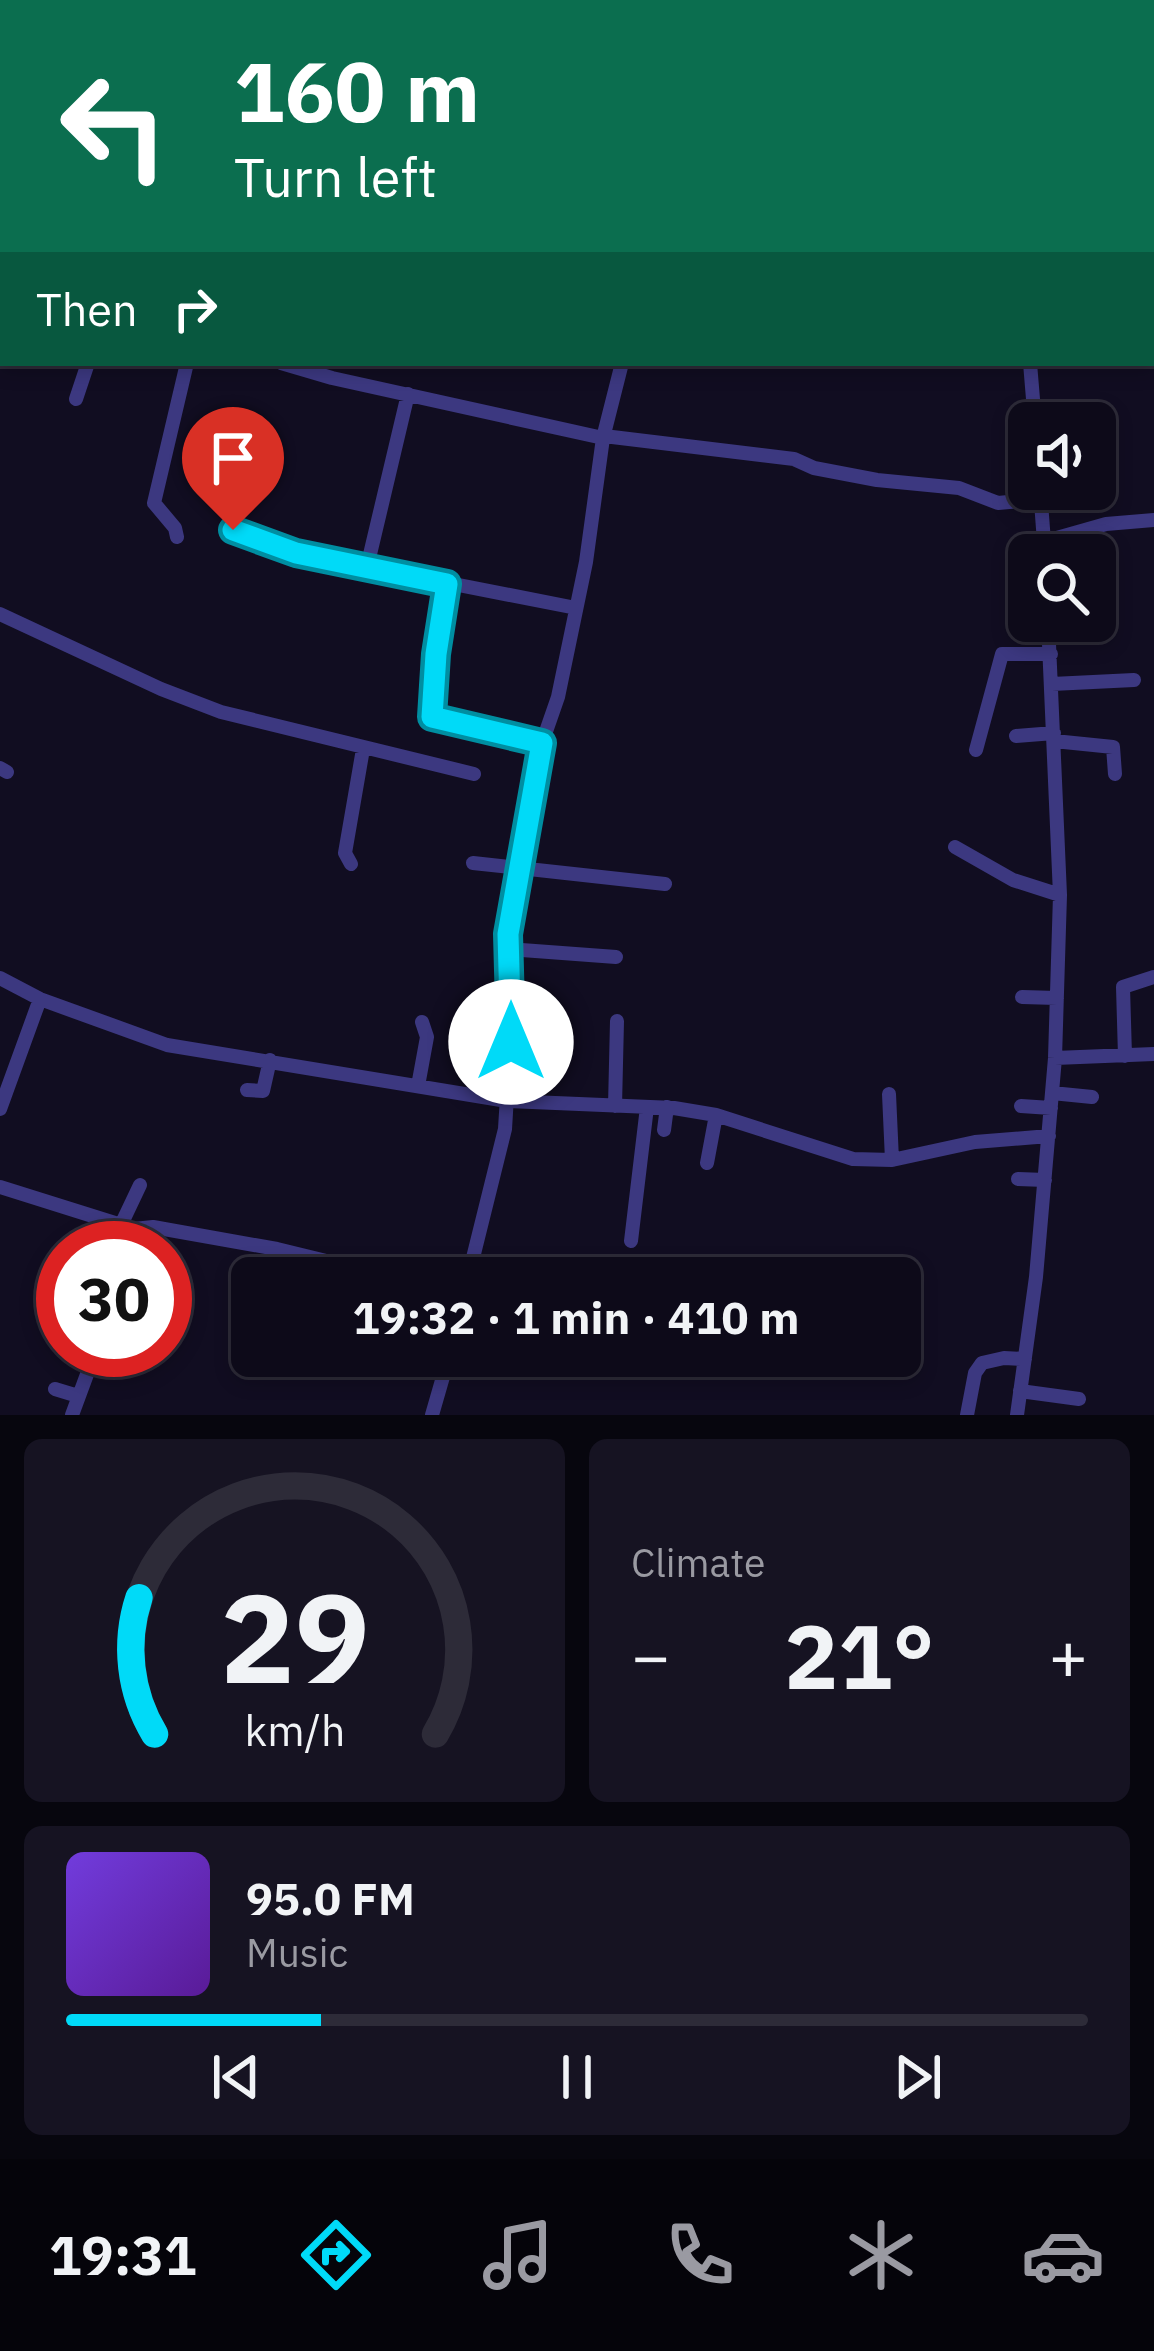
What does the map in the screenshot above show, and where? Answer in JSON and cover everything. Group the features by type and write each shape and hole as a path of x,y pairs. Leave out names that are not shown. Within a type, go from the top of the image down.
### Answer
{"street":[{"path":"76,399 87,366"},
{"path":"177,538 175,528 154,502 187,366"},
{"path":"293,366 597,436 794,459 814,468 967,490 998,503 1008,501"},
{"path":"473,1257 502,1144 507,1101 512,1014 508,868 533,742 558,697 597,436 621,366"},
{"path":"1030,366 1033,402"},
{"path":"367,567 408,394"},
{"path":"1079,534 1106,524 1154,520"},
{"path":"233,530 296,553 568,607"},
{"path":"447,584 430,715 533,742"},
{"path":"0,614 180,697 261,724 474,775"},
{"path":"1017,1415 1024,1391 1049,1136 1067,1058 1057,998 1060,684 1050,642"},
{"path":"976,751 996,688 999,659 1012,652 1051,654"},
{"path":"1060,684 1134,680"},
{"path":"1016,736 1113,747 1115,774"},
{"path":"351,864 345,854 363,749"},
{"path":"956,847 1013,880 1060,895"},
{"path":"472,862 664,884"},
{"path":"508,949 616,957"},
{"path":"1125,1056 1123,987 1154,977"},
{"path":"0,978 39,1002 167,1045 268,1068 507,1101 616,1106 665,1119 715,1119 853,1159 892,1160 975,1142 1049,1136"},
{"path":"1022,998 1057,998"},
{"path":"0,1109 39,1002"},
{"path":"616,1106 617,1021"},
{"path":"418,1086 427,1037 422,1022"},
{"path":"1067,1058 1154,1054"},
{"path":"247,1090 263,1091 268,1068"},
{"path":"889,1094 892,1160"},
{"path":"1021,1106 1059,1097 1092,1097"},
{"path":"631,1241 646,1116"},
{"path":"706,1163 715,1119"},
{"path":"1018,1179 1045,1180"},
{"path":"130,1221 140,1185"},
{"path":"0,1187 109,1221"},
{"path":"192,1234 311,1257"},
{"path":"967,1415 975,1373 982,1363 1025,1359"},
{"path":"72,1415 89,1377"},
{"path":"432,1415 443,1377"},
{"path":"55,1390 78,1396"},
{"path":"1024,1391 1079,1399"}],"route":[{"path":"233,530 296,553 447,584 430,715 542,743 508,934 511,1042"}]}
